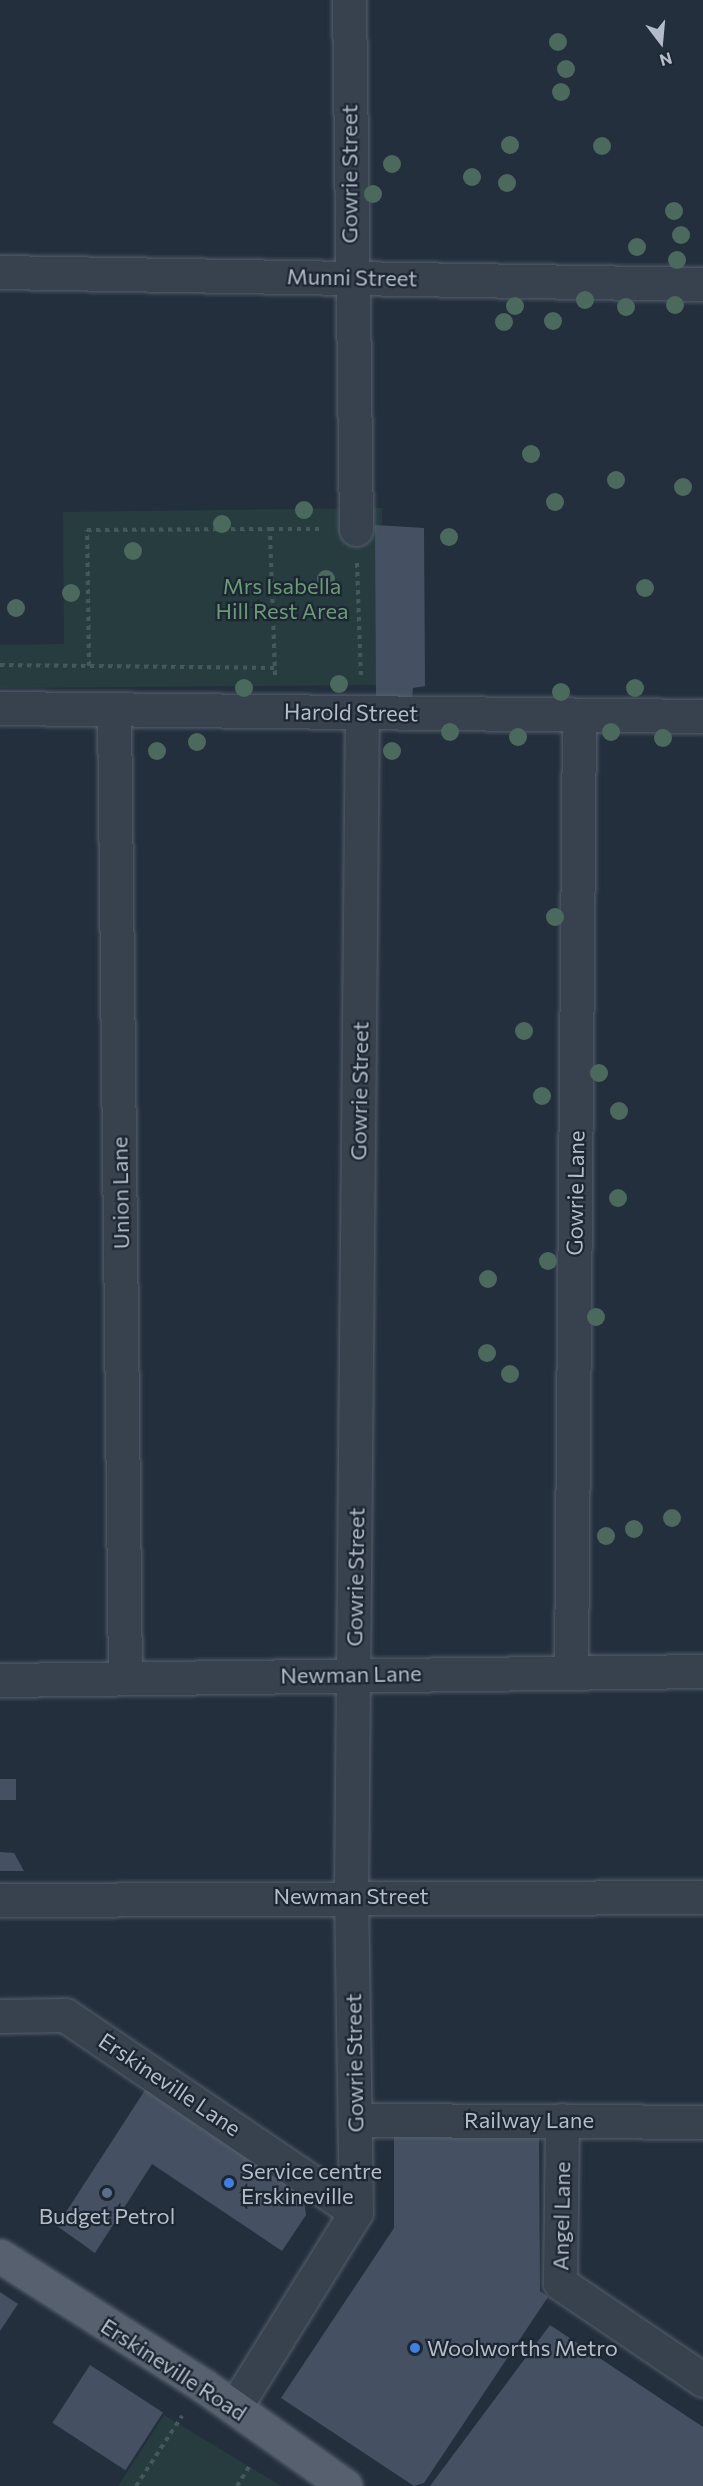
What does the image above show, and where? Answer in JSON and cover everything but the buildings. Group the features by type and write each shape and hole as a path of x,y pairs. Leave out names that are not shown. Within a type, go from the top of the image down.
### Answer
{"main road":[{"name":"Erskineville Road","path":"0,2256 235,2407 345,2486"}],"street":[{"name":"Gowrie Street","path":"349,0 350,276 356,529"},
{"name":"Munni Street","path":"0,272 350,276 703,284"},
{"name":"Harold Street","path":"0,708 703,716"},
{"name":"Union Lane","path":"114,709 125,1678"},
{"name":"Gowrie Street","path":"356,2212 351,1895 362,712"},
{"name":"Gowrie Lane","path":"571,1670 579,715"},
{"name":"Newman Lane","path":"0,1680 571,1670 703,1671"},
{"name":"Newman Street","path":"0,1900 351,1895 703,1897"},
{"name":"Erskineville Lane","path":"0,2016 65,2015 356,2212"},
{"name":"Railway Lane","path":"355,2120 703,2122"},
{"name":"Angel Lane","path":"562,2120 560,2283 703,2380"},
{"path":"235,2407 356,2212"}],"path":[{"path":"270,529 277,711"},
{"path":"89,666 87,530 356,529 362,712"},
{"path":"0,665 275,668"},
{"path":"136,2486 188,2406"}],"green space":[{"name":"Mrs Isabella Hill Rest Area","path":"382,508 383,685 0,688 0,645 64,644 63,512"},
{"path":"164,2415 281,2486 118,2486"}],"place":[{"name":"Service centre Erskineville","path":"229,2183"},
{"name":"Budget Petrol","path":"107,2193"},
{"name":"Woolworths Metro","path":"415,2348"}]}
